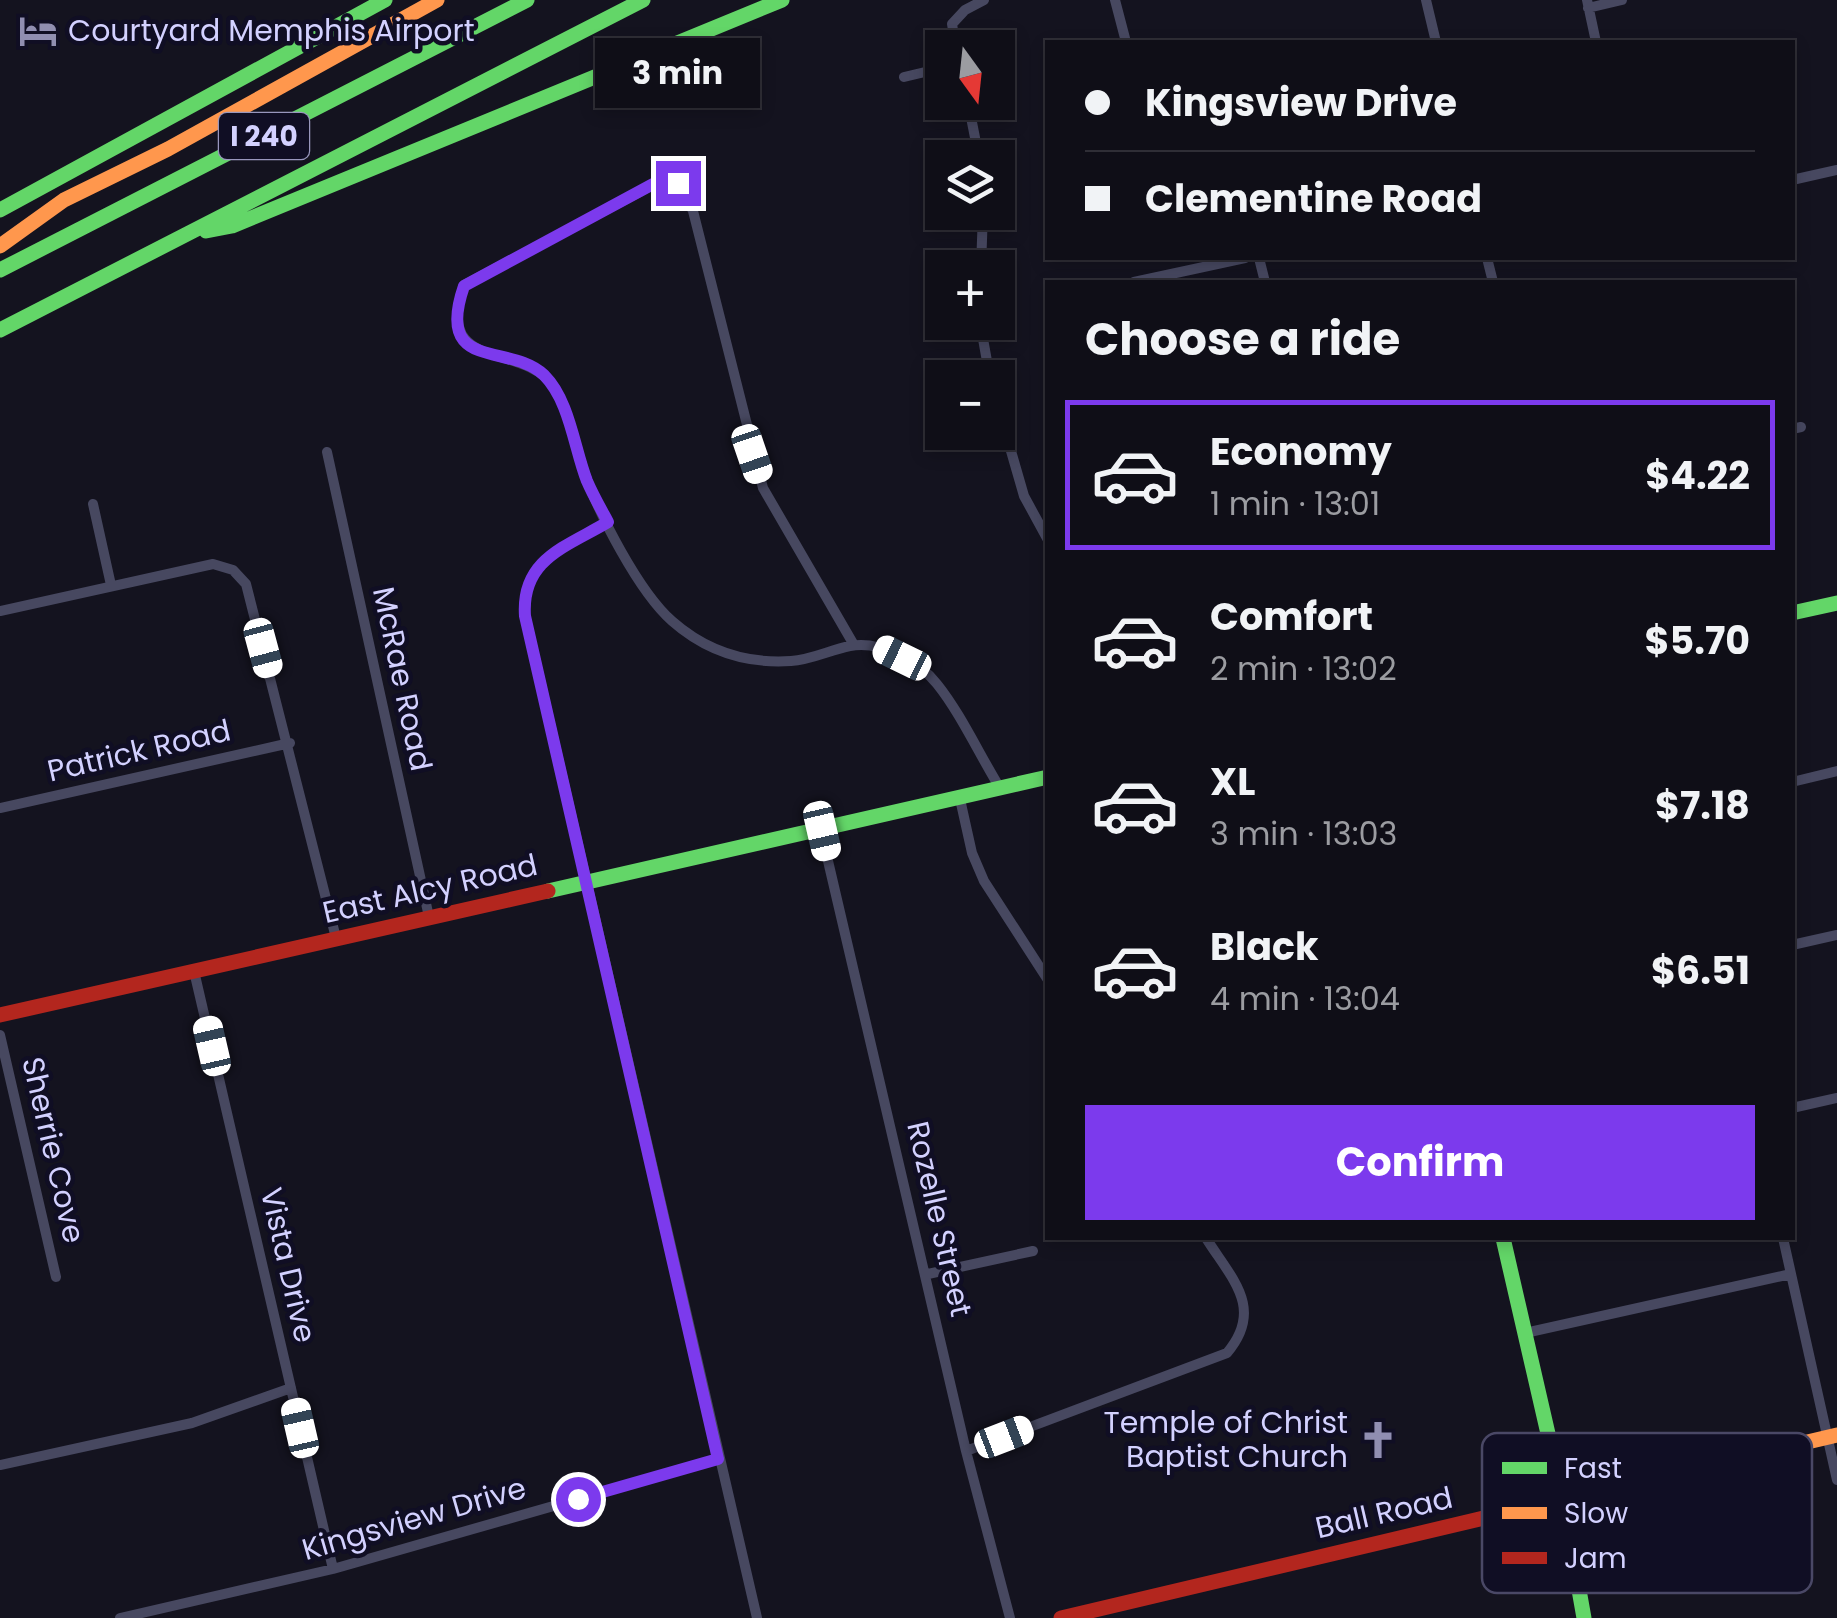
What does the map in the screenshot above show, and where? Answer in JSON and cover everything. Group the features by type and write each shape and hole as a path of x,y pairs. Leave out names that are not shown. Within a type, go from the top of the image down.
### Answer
{"main road":[{"path":"0,210 385,0"},
{"path":"0,246 64,200 168,149 437,0"},
{"name":"I 240","path":"0,270 526,0"},
{"name":"I 240","path":"0,330 642,0"},
{"path":"180,237 232,226 782,0"},
{"path":"1795,612 1837,603"},
{"name":"East Alcy Road","path":"0,1015 1045,779"},
{"path":"1503,1240 1547,1433"},
{"name":"Ball Road","path":"1060,1618 1482,1519"},
{"path":"1580,1593 1584,1618"}],"street":[{"path":"953,30 952,24 965,10 984,0"},
{"path":"1114,0 1125,40"},
{"path":"1426,0 1436,40"},
{"path":"1596,40 1588,4 1622,0"},
{"path":"904,77 925,72"},
{"path":"1795,179 1837,170"},
{"path":"854,645 764,488 693,211 678,183 653,184 464,286 456,309 460,334 480,352 540,371 556,388 588,483 652,598 671,620 707,646 746,660 794,662 854,645 881,647 936,682 1000,788"},
{"path":"1140,280 1185,264 1225,260"},
{"path":"1011,450 1024,496 1045,534"},
{"name":"McRae Road","path":"327,452 429,917"},
{"path":"93,504 111,585"},
{"path":"608,522 539,564 523,591 525,616 757,1618"},
{"path":"0,611 213,564 233,570 246,584 290,743 336,938"},
{"name":"Patrick Road","path":"0,808 290,743"},
{"path":"1795,781 1837,772"},
{"path":"960,798 972,853 984,881 1045,975"},
{"name":"Rozelle Street","path":"822,831 928,1274 966,1451 1010,1618"},
{"path":"1795,944 1837,936"},
{"name":"Vista Drive","path":"194,971 333,1570"},
{"name":"Sherrie Cove","path":"0,1036 56,1277"},
{"path":"1795,1107 1837,1098"},
{"path":"966,1451 1227,1352 1240,1338 1246,1316 1243,1298 1207,1240"},
{"path":"1783,1240 1832,1436 1837,1480"},
{"path":"928,1274 1033,1250"},
{"path":"1524,1333 1791,1274"},
{"path":"0,1465 192,1423 291,1388"},
{"name":"Kingsview Drive","path":"120,1618 333,1570 718,1459"}],"traffic: fast":[{"path":"0,210 385,0"},
{"path":"0,270 527,0"},
{"path":"0,330 643,0"},
{"path":"206,231 232,226 782,0"},
{"path":"1795,612 1837,603"},
{"path":"548,891 1045,778"},
{"path":"1503,1240 1548,1433"},
{"path":"1580,1593 1584,1618"}],"traffic: slow":[{"path":"0,246 64,200 168,149 437,0"},
{"path":"1812,1441 1837,1435"}],"traffic: jam":[{"path":"0,1015 548,891"},
{"path":"1061,1618 1482,1518"}],"place":[{"name":"Courtyard Memphis Airport","path":"38,31"},
{"name":"Temple of Christ Baptist Church","path":"1378,1440"}],"route":[{"path":"578,1499 718,1459 525,616 523,591 539,564 608,522 588,483 556,388 540,371 480,352 460,334 456,309 464,286 653,184 678,183"}]}
